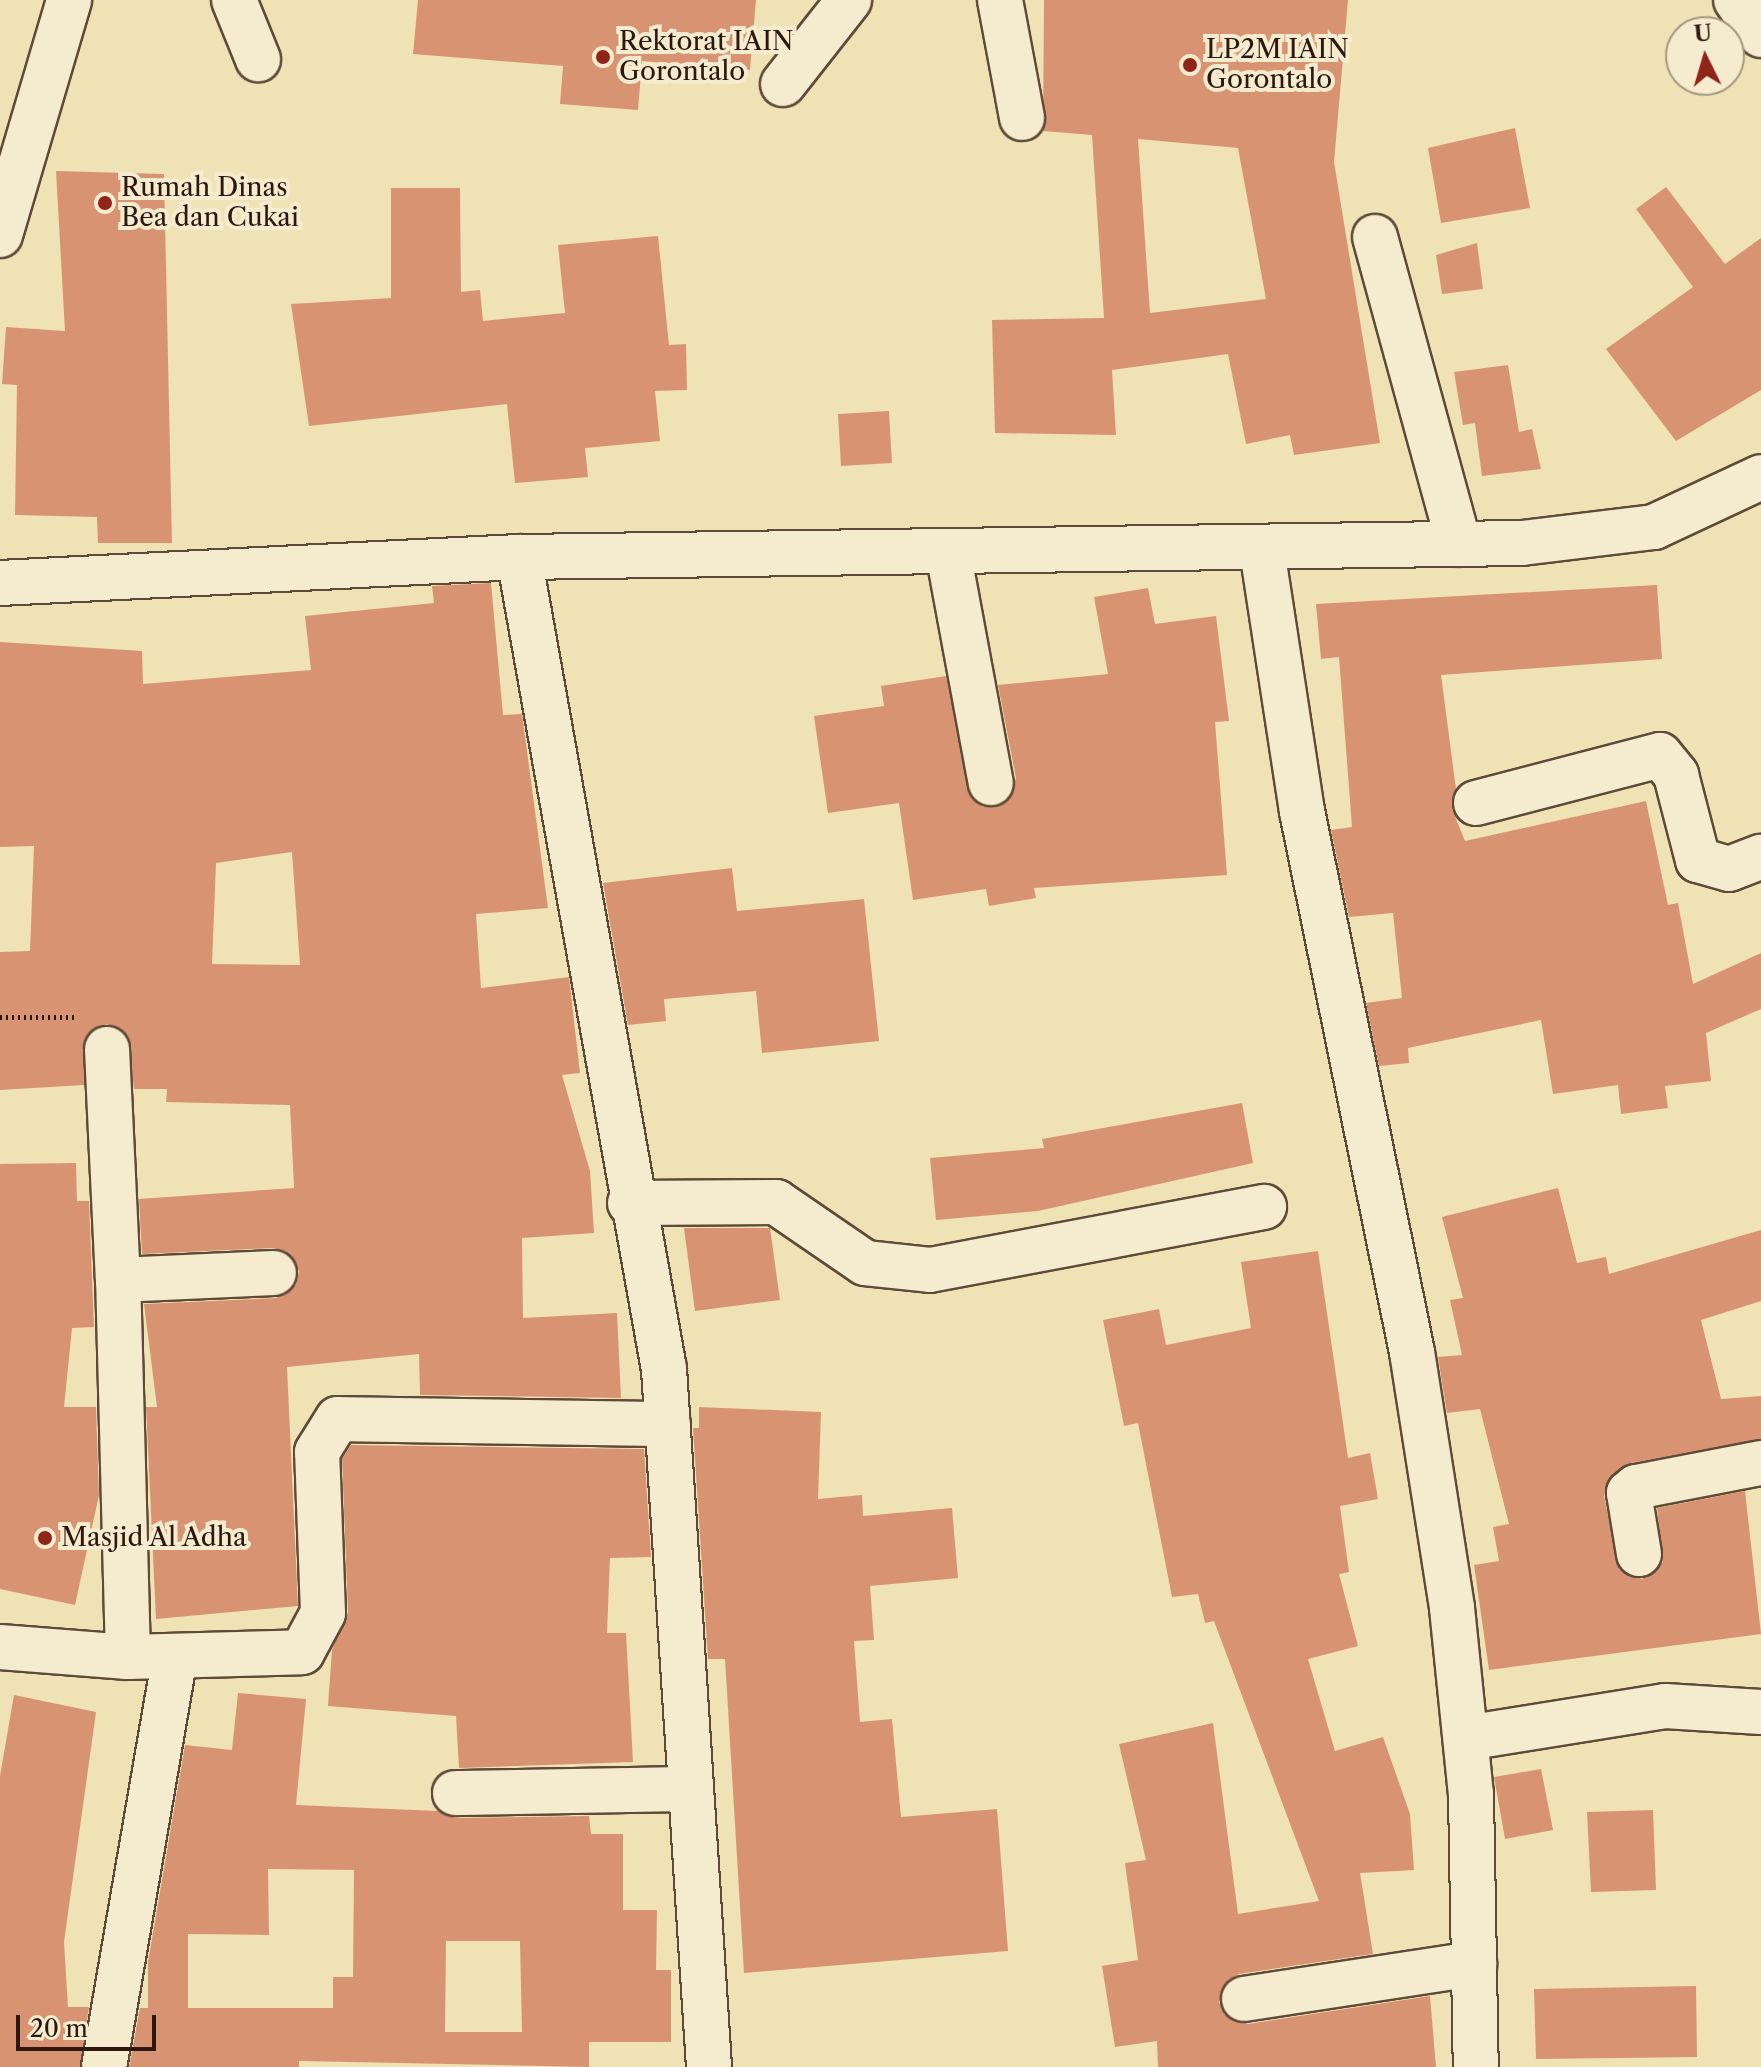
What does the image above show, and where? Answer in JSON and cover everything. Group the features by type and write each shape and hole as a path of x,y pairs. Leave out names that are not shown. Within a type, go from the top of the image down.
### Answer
{"street":[{"path":"0,235 69,0"},
{"path":"234,0 258,59"},
{"path":"783,84 849,0"},
{"path":"1000,0 1022,118"},
{"path":"1736,0 1761,35"},
{"path":"1375,237 1459,544"},
{"path":"0,583 519,557 1262,550 1624,535 1689,515 1761,477"},
{"path":"1262,550 1305,827 1412,1352 1466,1738 1476,2067"},
{"path":"948,552 991,783"},
{"path":"519,557 630,1203 657,1320 668,1424 709,2067"},
{"path":"1476,803 1660,755 1676,775 1698,860 1729,869 1761,857"},
{"path":"107,1049 118,1280 128,1657"},
{"path":"630,1203 776,1202 865,1263 916,1270 1264,1207"},
{"path":"118,1280 274,1273"},
{"path":"0,1647 175,1658 302,1652 315,1635 323,1613 317,1452 338,1419 668,1424"},
{"path":"1639,1554 1629,1493 1636,1487 1761,1463"},
{"path":"104,2067 175,1658"},
{"path":"1466,1738 1665,1706 1761,1712"},
{"path":"455,1793 691,1789"},
{"path":"1244,1999 1474,1964"}],"path":[{"path":"0,1017 73,1015 107,1049"}],"building":[{"name":"Rektorat IAIN Gorontalo","path":"418,0 756,0 750,70 642,61 638,110 560,104 563,66 413,54"},
{"path":"1044,0 1348,0 1334,162 1380,443 1294,455 1290,435 1246,444 1228,354 1112,370 1116,435 995,433 992,320 1104,318 1092,135 1043,131","holes":["1138,139 1238,148 1266,299 1150,313"]},
{"path":"1515,128 1530,208 1441,223 1428,148"},
{"path":"56,171 164,174 172,543 98,543 97,517 15,515 17,385 2,384 6,327 65,331"},
{"path":"1666,187 1725,264 1761,238 1761,390 1676,441 1606,349 1693,287 1636,209"},
{"path":"391,188 460,188 461,292 480,290 483,321 565,313 558,245 658,236 669,345 686,344 687,390 655,391 660,441 585,448 588,477 515,483 507,404 309,426 291,304 391,298"},
{"path":"1477,243 1483,289 1442,294 1436,255"},
{"path":"1508,365 1519,432 1532,429 1541,469 1482,476 1475,423 1463,425 1454,372"},
{"path":"889,411 892,463 841,466 838,414"},
{"path":"491,583 503,715 522,714 548,908 476,914 481,988 569,977 580,1073 562,1075 590,1171 594,1233 522,1238 523,1318 617,1313 621,1398 420,1395 419,1354 287,1367 298,1606 156,1619 146,1407 157,1407 144,1304 276,1298 296,1285 299,1271 286,1251 274,1248 142,1254 139,1199 294,1188 290,1105 166,1102 167,1089 134,1089 128,1036 107,1024 85,1038 84,1085 0,1090 0,952 30,951 34,846 0,847 0,642 142,651 143,684 311,670 305,616 434,603 432,586","holes":["292,852 300,965 212,964 216,863"]},
{"path":"1657,585 1662,659 1441,675 1456,789 1452,809 1465,841 1646,801 1668,905 1678,903 1693,984 1761,953 1761,1009 1706,1033 1711,1081 1665,1086 1668,1108 1621,1114 1618,1085 1553,1094 1541,1020 1408,1048 1409,1063 1379,1066 1366,1003 1402,998 1393,913 1349,917 1331,830 1352,827 1339,657 1321,659 1316,604"},
{"path":"1148,588 1155,624 1216,616 1229,721 1215,722 1227,875 1034,888 1036,898 989,906 986,889 913,900 899,803 828,813 814,716 884,706 881,686 946,676 972,799 983,807 1007,802 1016,778 998,685 1108,674 1094,597"},
{"path":"732,868 737,911 864,899 879,1041 762,1053 756,991 664,999 666,1021 628,1025 603,883"},
{"path":"1242,1103 1253,1163 1038,1211 936,1220 930,1158 1044,1148 1042,1139"},
{"path":"76,1163 77,1201 89,1201 94,1327 72,1328 64,1407 96,1407 99,1495 75,1605 0,1589 0,1164"},
{"path":"1558,1188 1577,1263 1606,1257 1609,1274 1761,1230 1761,1301 1701,1320 1721,1399 1761,1396 1761,1439 1631,1463 1612,1475 1604,1496 1619,1569 1642,1579 1663,1562 1657,1508 1745,1491 1761,1634 1489,1670 1474,1565 1499,1561 1493,1527 1509,1524 1480,1409 1447,1413 1438,1357 1462,1355 1450,1300 1463,1298 1442,1217"},
{"path":"684,1228 770,1228 780,1300 695,1311"},
{"path":"1318,1251 1348,1458 1370,1453 1378,1499 1340,1506 1349,1572 1339,1574 1358,1646 1308,1659 1335,1751 1383,1737 1410,1814 1414,1870 1360,1873 1373,1954 1239,1974 1228,1980 1219,2002 1225,2015 1248,2024 1430,1996 1436,2067 1158,2067 1157,2041 1115,2047 1102,1966 1138,1960 1125,1863 1146,1860 1119,1744 1213,1723 1238,1914 1319,1901 1214,1621 1205,1623 1198,1594 1172,1597 1138,1423 1124,1426 1103,1320 1159,1309 1166,1345 1251,1328 1241,1262"},
{"path":"699,1407 821,1412 818,1499 862,1495 863,1516 952,1508 958,1578 870,1586 874,1640 854,1641 860,1722 892,1719 901,1817 997,1809 1008,1951 744,1973 725,1659 708,1659 693,1428 699,1428"},
{"path":"351,1445 644,1449 651,1557 610,1558 607,1633 626,1633 633,1762 459,1768 456,1716 328,1706 332,1650 348,1612 342,1459"},
{"path":"238,1693 306,1699 296,1805 438,1811 455,1818 589,1816 591,1834 623,1834 623,1910 657,1910 656,1970 671,1970 671,2042 589,2042 589,2067 299,2061 299,2067 129,2067 140,2008 148,2008 148,1962 185,1745 232,1750","holes":["268,1869 354,1870 353,1977 333,1977 333,2008 188,2008 188,1934 269,1935","446,1941 520,1941 522,2032 445,2032"]},
{"path":"14,1695 96,1712 64,1942 68,2007 89,2007 80,2067 0,2067 0,1776"},
{"path":"1541,1769 1553,1830 1505,1839 1494,1777"},
{"path":"1653,1810 1656,1890 1591,1892 1587,1812"},
{"path":"1696,1986 1697,2057 1536,2059 1534,1989"}],"place":[{"name":"Rektorat IAIN Gorontalo","path":"603,57"},
{"name":"LP2M IAIN Gorontalo","path":"1190,65"},
{"name":"Rumah Dinas Bea dan Cukai","path":"105,203"},
{"name":"Masjid Al Adha","path":"45,1538"}]}
